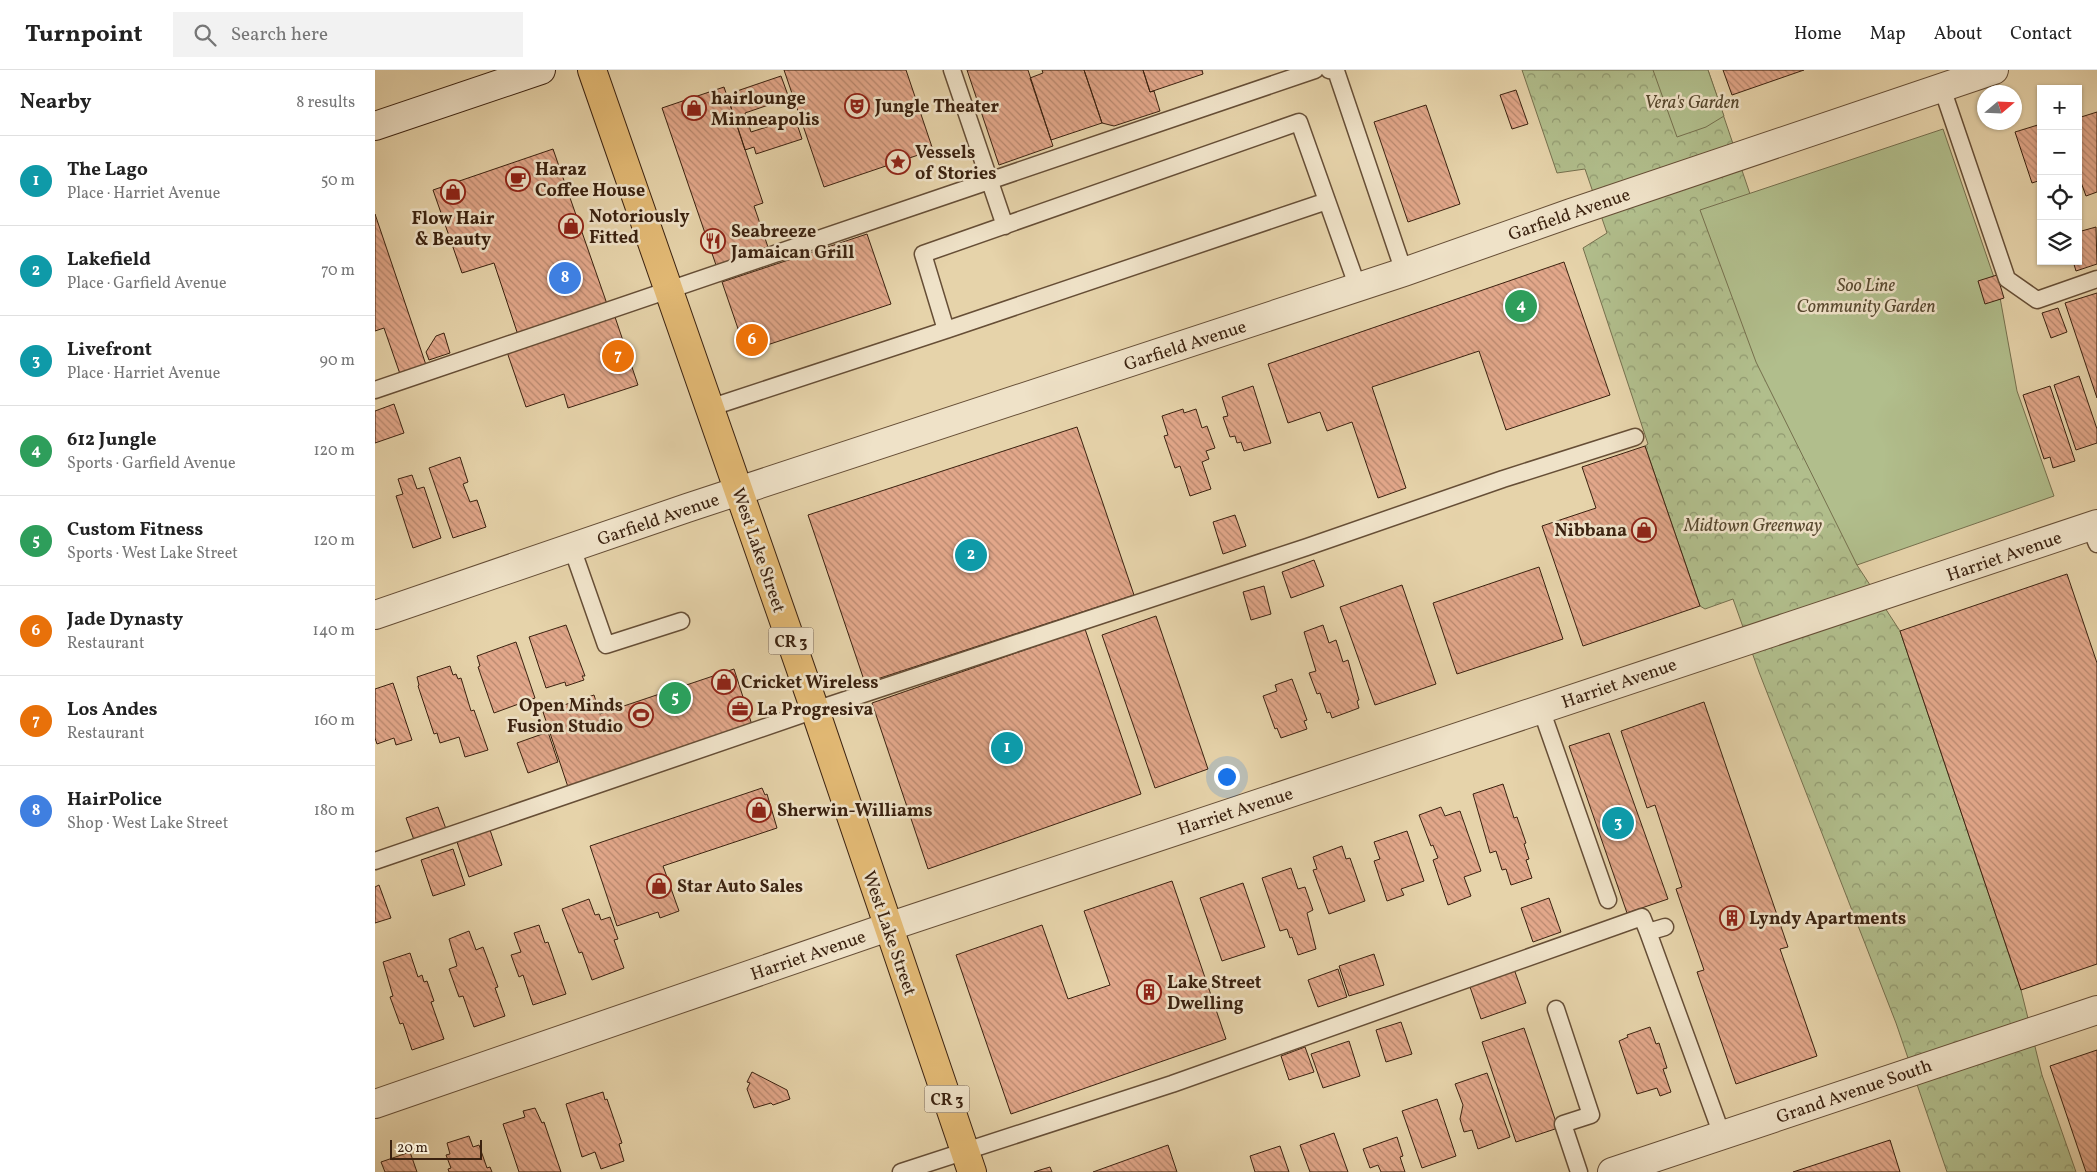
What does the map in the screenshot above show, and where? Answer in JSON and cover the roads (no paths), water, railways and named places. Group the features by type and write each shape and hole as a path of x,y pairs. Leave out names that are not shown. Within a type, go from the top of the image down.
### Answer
{"main road":[{"name":"West Lake Street","path":"593,70 815,710 968,1161"}],"street":[{"path":"375,126 541,70"},
{"name":"Garfield Avenue","path":"375,615 739,491 1358,288 1743,154 1942,88 1977,73"},
{"name":"Harriet Avenue","path":"375,1104 888,927 1748,640 2095,532"},
{"name":"Grand Avenue South","path":"1611,1172 2097,1010"}],"lane":[{"path":"953,70 988,181 1005,226"},
{"path":"375,390 1315,70"},
{"path":"1329,70 1336,71 1404,272"},
{"path":"1942,88 2007,279 2037,300 2097,279"},
{"path":"947,330 923,254 1299,122 1358,288"},
{"path":"709,408 947,330 1327,201"},
{"path":"375,861 815,710 1307,548 1503,479 1635,437"},
{"path":"572,548 606,645 681,621"},
{"path":"1541,709 1608,900"},
{"path":"901,1172 968,1161 1172,1084 1643,916 1722,1135"},
{"path":"1648,932 1665,927"},
{"path":"1556,1009 1591,1115 1563,1124 1579,1172"}],"place":[{"name":"Jungle Theater","path":"857,106"},
{"name":"hairlounge Minneapolis","path":"694,108"},
{"name":"Vessels of Stories","path":"898,162"},
{"name":"Haraz Coffee House","path":"518,179"},
{"name":"Flow Hair & Beauty","path":"453,192"},
{"name":"Notoriously Fitted","path":"571,226"},
{"name":"Seabreeze Jamaican Grill","path":"713,241"},
{"name":"HairPolice","path":"565,278"},
{"name":"612 Jungle","path":"1521,306"},
{"name":"Jade Dynasty","path":"752,340"},
{"name":"Los Andes","path":"618,356"},
{"name":"Nibbana","path":"1644,530"},
{"name":"Lakefield","path":"971,555"},
{"name":"Cricket Wireless","path":"724,682"},
{"name":"Custom Fitness","path":"675,698"},
{"name":"La Progresiva","path":"740,709"},
{"name":"Open Minds Fusion Studio","path":"641,715"},
{"name":"The Lago","path":"1007,748"},
{"name":"Sherwin-Williams","path":"759,810"},
{"name":"Livefront","path":"1618,823"},
{"name":"Star Auto Sales","path":"659,886"},
{"name":"Lyndy Apartments","path":"1732,918"},
{"name":"Lake Street Dwelling","path":"1149,992"}],"park label":[{"name":"Vera's Garden","path":"1692,102"},
{"name":"Soo Line Community Garden","path":"1866,295"},
{"name":"Midtown Greenway","path":"1753,525"}]}
